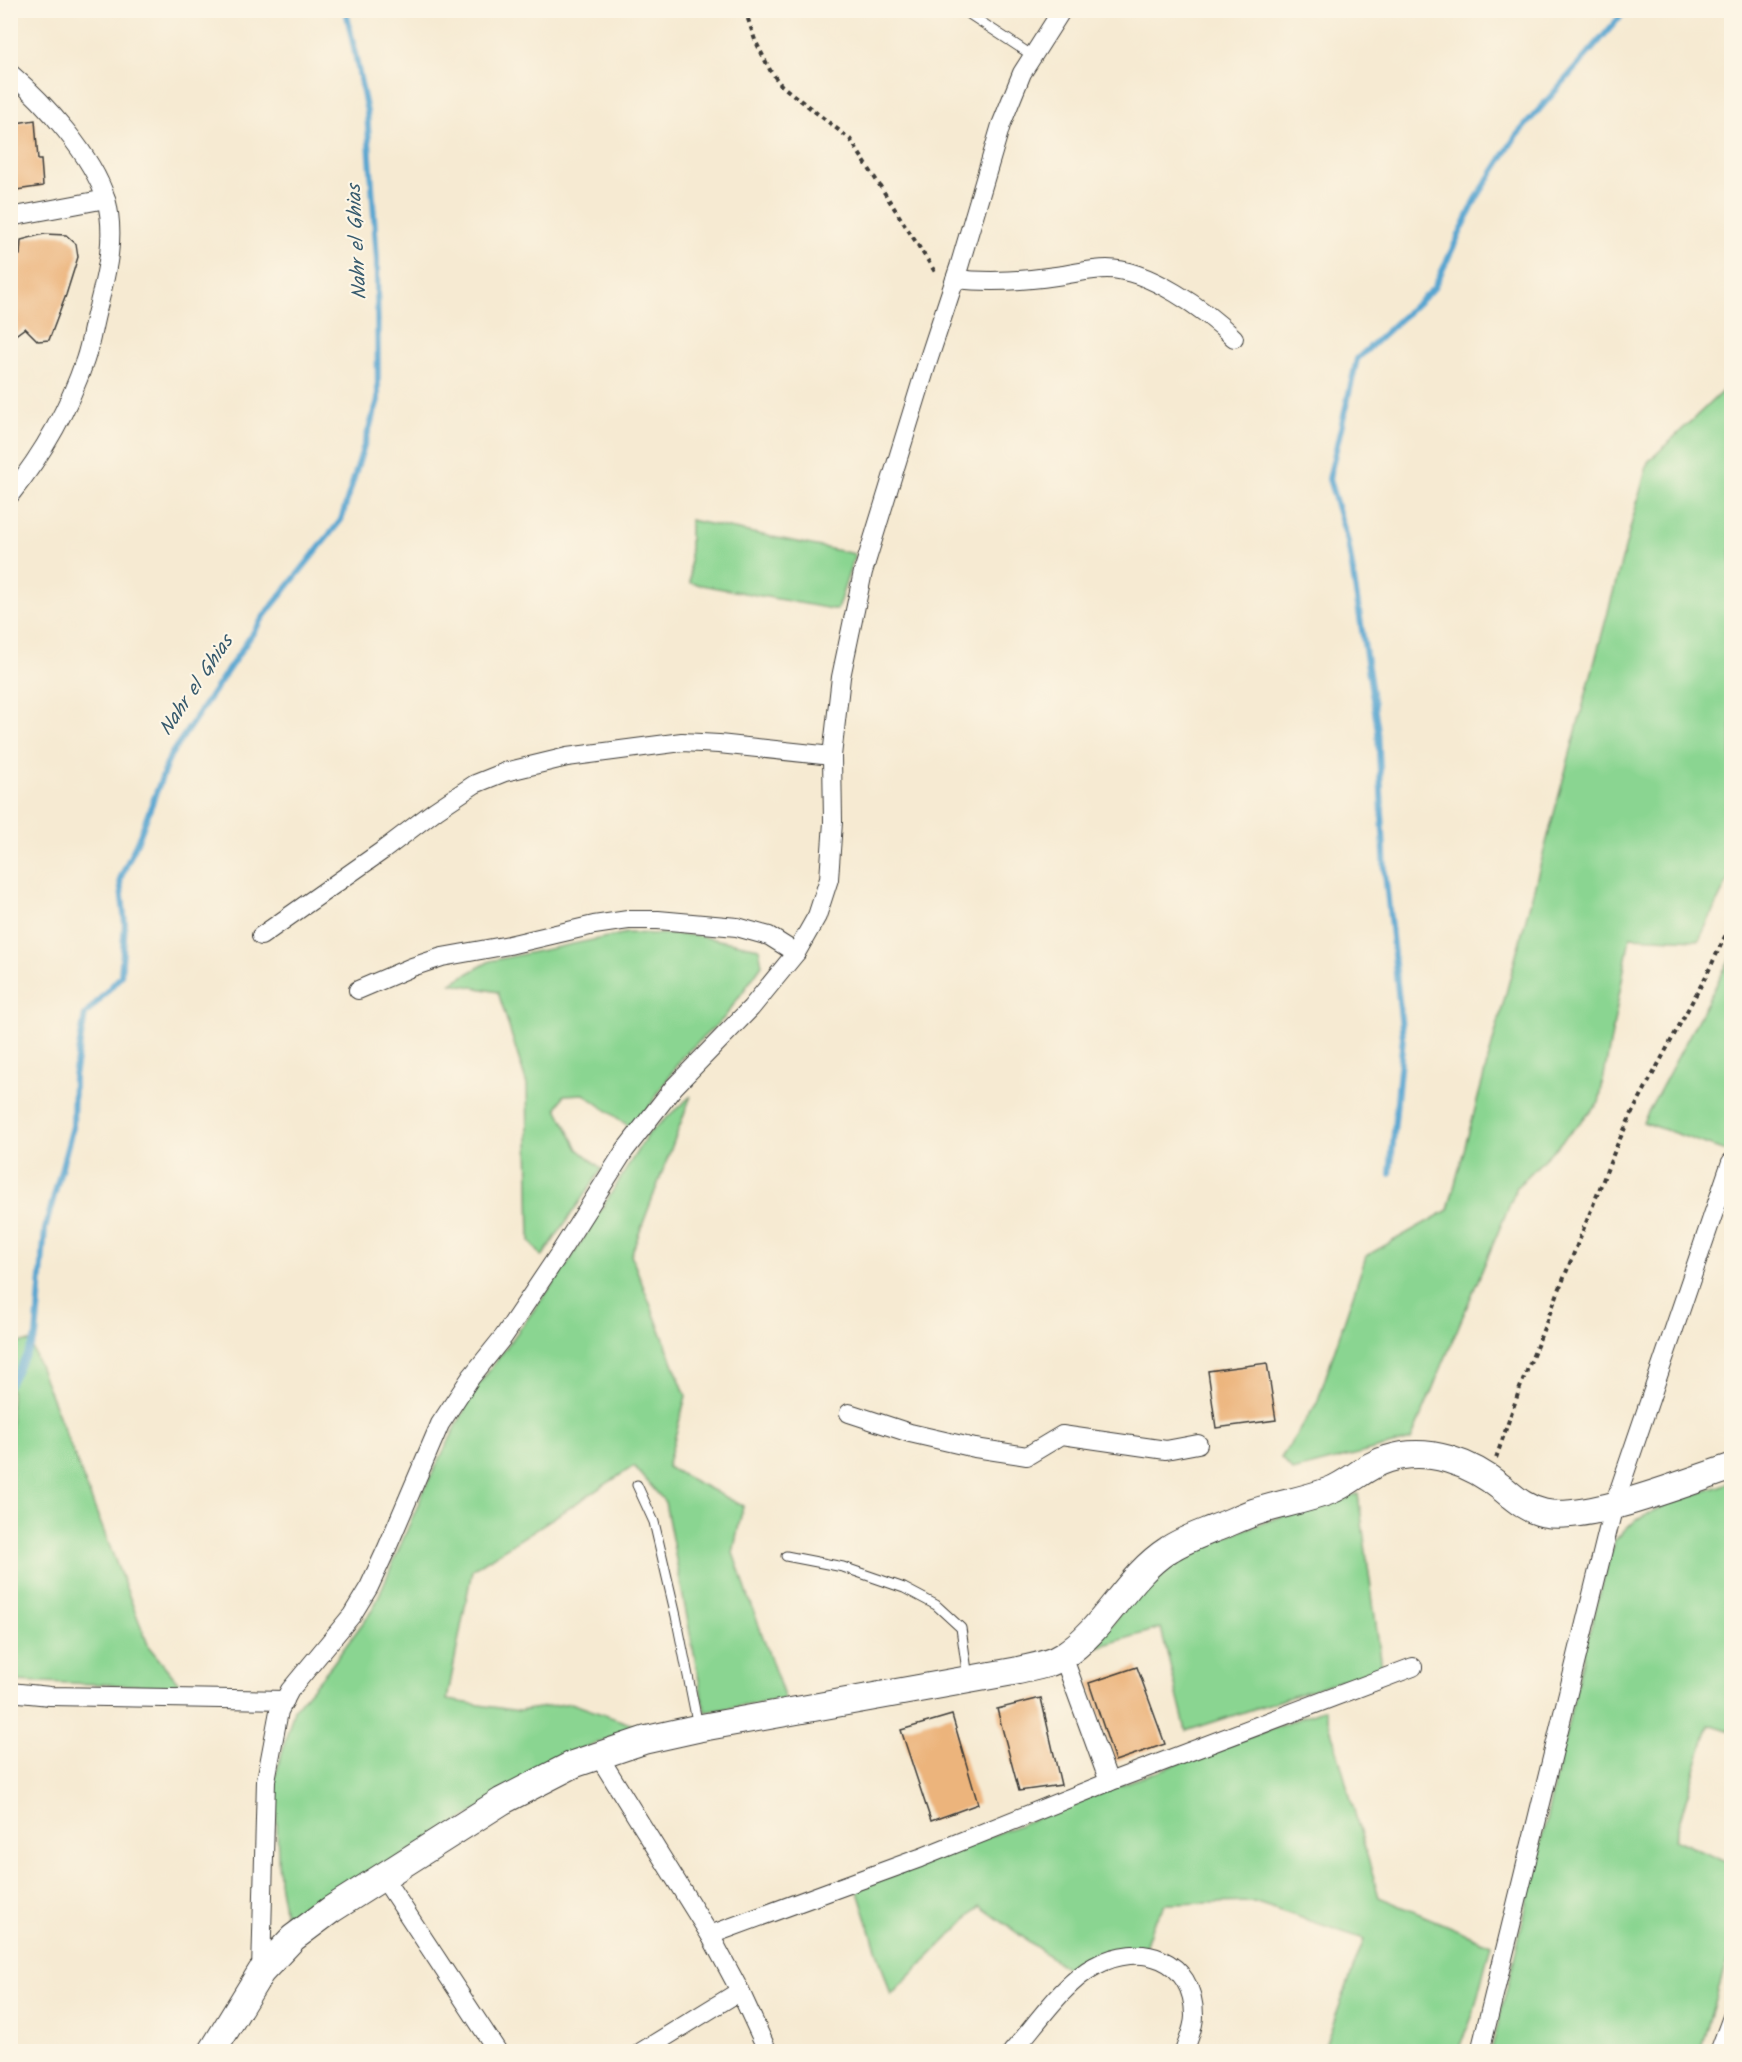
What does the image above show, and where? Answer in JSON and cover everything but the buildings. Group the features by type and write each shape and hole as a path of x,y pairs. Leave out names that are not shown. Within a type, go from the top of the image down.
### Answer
{"street":[{"path":"261,1972 266,1780 279,1711 290,1690 352,1615 369,1587 387,1548 440,1424 471,1377 504,1336 625,1150 674,1087 751,1008 796,953 817,916 829,879 833,822 832,756 841,677 863,572 953,287 1001,125 1022,73 1062,10"},
{"path":"10,73 46,107 90,166 106,199 111,234 108,270 86,358 67,404 28,472 10,495"},
{"path":"10,217 106,199"},
{"path":"953,287 1097,269 1122,271 1154,282 1189,302 1220,323 1234,338"},
{"path":"261,936 436,810 475,784 505,772 567,757 682,742 832,756"},
{"path":"358,990 442,957 628,920 737,927 769,936 796,953"},
{"path":"1480,2052 1614,1505 1731,1162"},
{"path":"849,1413 910,1433 975,1449 1027,1456 1062,1435 1166,1450 1198,1444"},
{"path":"212,2052 261,1972 293,1938 332,1909 502,1801 538,1781 597,1755 645,1740 699,1728 1047,1664 1063,1656 1081,1641 1146,1567 1168,1549 1252,1513 1331,1490 1372,1466 1398,1456 1408,1454 1434,1456 1457,1461 1478,1470 1519,1503 1543,1513 1561,1514 1614,1505 1731,1467"},
{"path":"1063,1656 1109,1782"},
{"path":"710,1935 920,1858 1109,1782 1413,1667"},
{"path":"10,1692 50,1696 285,1700"},
{"path":"597,1755 710,1935 740,1991 768,2052"},
{"path":"383,1877 498,2052"},
{"path":"1011,2052 1076,1978 1096,1965 1114,1958 1134,1955 1156,1957 1168,1962 1179,1973 1188,1988 1194,2018 1184,2052"},
{"path":"641,2052 740,1991"},
{"path":"1719,2052 1731,2017"}],"lane":[{"path":"963,10 1033,56"},
{"path":"637,1485 654,1522 699,1728"},
{"path":"786,1556 843,1567 904,1588 936,1605 961,1628 968,1680"}],"path":[{"path":"745,10 755,40 771,72 782,86 850,139 953,287"},
{"path":"1489,1479 1520,1388 1617,1145 1706,976 1731,922"}],"green space":[{"path":"1731,383 1731,874 1699,940 1630,937 1599,1103 1517,1187 1411,1440 1293,1471 1281,1458 1317,1403 1366,1256 1448,1210 1648,462"},
{"path":"690,520 855,554 837,610 690,583"},
{"path":"627,933 693,935 759,948 762,965 724,1018 682,1057 634,1130 584,1094 564,1095 557,1108 578,1149 602,1169 542,1257 530,1241 527,1085 498,992 451,983 490,961"},
{"path":"1731,957 1731,1153 1643,1122"},
{"path":"691,1096 631,1255 686,1396 667,1467 743,1506 733,1553 785,1699 705,1712 665,1502 634,1466 472,1570 447,1700 519,1711 571,1703 639,1727 576,1751 389,1864 326,1895 297,1917 285,1915 279,1882 275,1777 294,1709 331,1666 373,1609 426,1486 474,1391 567,1265 647,1135"},
{"path":"30,1342 149,1647 182,1687 11,1681 11,1343"},
{"path":"1731,1482 1731,1731 1709,1724 1674,1839 1731,1864 1731,1946 1700,2051 1491,2052 1587,1641 1614,1541 1636,1520 1668,1504"},
{"path":"1358,1494 1382,1667 1186,1731 1161,1628 1094,1648 1137,1591 1183,1551 1328,1500"},
{"path":"1325,1709 1379,1897 1491,1944 1473,2014 1459,2051 1323,2051 1364,1939 1254,1902 1165,1904 1153,1924 1144,1950 1085,1963 1071,1972 980,1906 891,1995 857,1889 1112,1788"}],"waterway":[{"name":"Nahr el Ghias","path":"10,1384 36,1337 45,1229 73,1126 74,1076 85,1015 121,976 125,923 120,879 139,838 170,756 265,615 341,520 378,400 377,260 367,112 346,10"},
{"path":"1390,1174 1403,1037 1385,873 1378,731 1348,542 1329,479 1357,359 1434,288 1476,199 1516,136 1626,10"}]}
